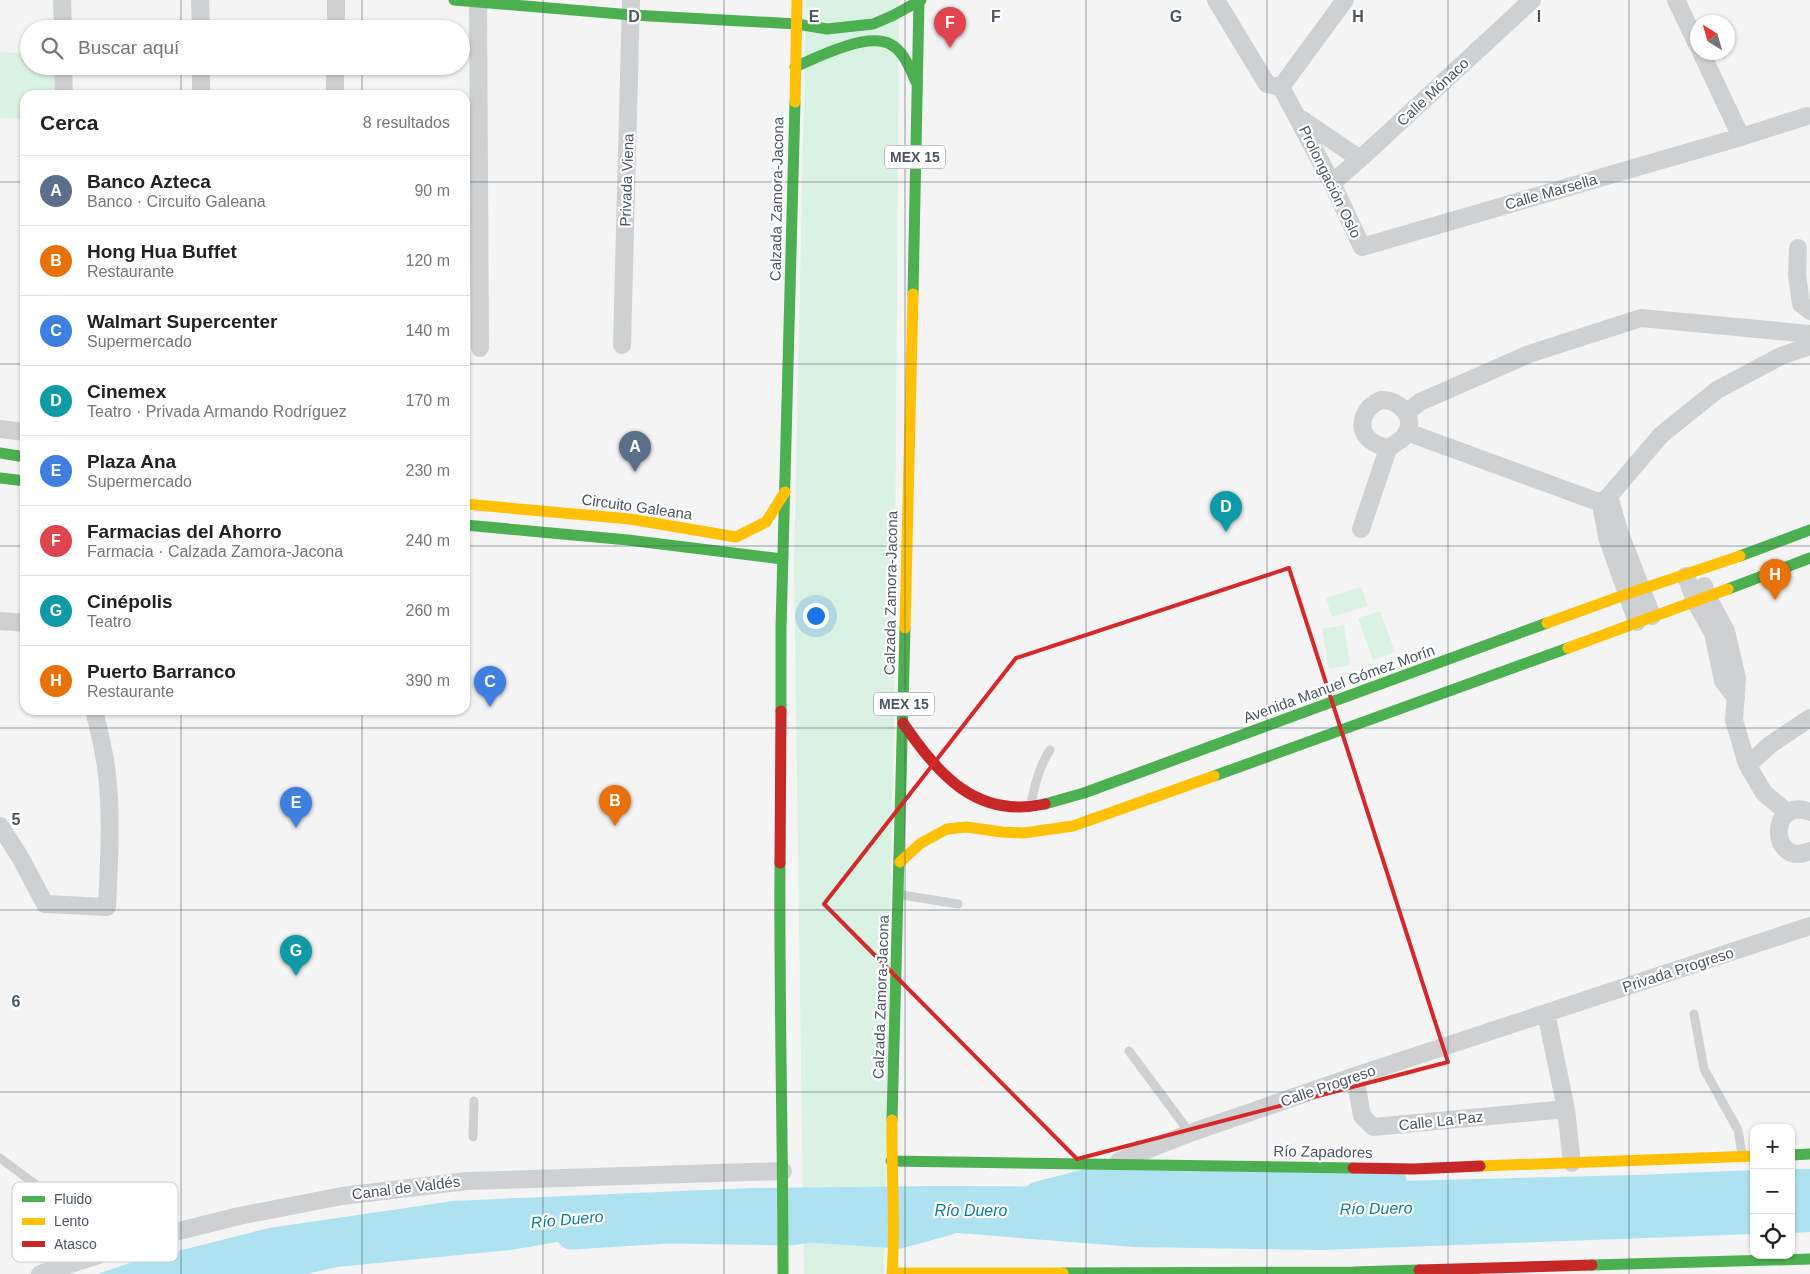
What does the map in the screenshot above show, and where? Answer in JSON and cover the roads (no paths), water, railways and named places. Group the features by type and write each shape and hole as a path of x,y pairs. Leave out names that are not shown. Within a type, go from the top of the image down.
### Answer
{"street":[{"path":"62,0 62,20"},
{"path":"200,0 200,20"},
{"path":"336,0 336,20"},
{"path":"454,0 631,7 797,24 827,29 873,24 920,1"},
{"path":"783,0 797,0"},
{"name":"Calzada Zamora-Jacona","path":"783,1274 783,1130 779,999 782,559 797,0"},
{"name":"Prolongación Oslo","path":"1216,0 1274,86 1298,117 1362,247"},
{"path":"1274,86 1345,0"},
{"name":"Calle Mónaco","path":"1332,183 1532,0"},
{"path":"1676,0 1690,29"},
{"path":"478,1 480,348"},
{"name":"Calzada Zamora-Jacona","path":"892,1274 894,1244 891,1161 900,894 916,82 920,1"},
{"name":"Privada Viena","path":"622,345 631,7"},
{"path":"795,67 846,46 878,40 889,44 902,55 916,82"},
{"path":"1705,60 1741,137"},
{"path":"63,75 64,90"},
{"path":"201,75 201,90"},
{"path":"335,75 335,90"},
{"name":"Calle Marsella","path":"1362,247 1808,116"},
{"name":"Prolongación Oslo","path":"1298,117 1360,159"},
{"path":"1798,248 1797,275 1801,304 1810,311"},
{"path":"1406,413 1420,402 1529,354 1641,318 1810,334"},
{"path":"1605,500 1661,435 1717,390 1782,356 1810,346"},
{"path":"1360,529 1388,449 1407,432 1408,419 1402,406 1388,400 1374,403 1364,414 1363,429 1371,441 1388,449"},
{"path":"0,429 20,431"},
{"path":"1407,432 1605,500 1619,531 1644,619"},
{"path":"0,454 20,456"},
{"path":"0,478 20,480"},
{"name":"Circuito Galeana","path":"470,504 630,519 736,537 766,522 785,492"},
{"path":"628,540 630,519"},
{"path":"470,525 628,540 782,559"},
{"name":"Avenida Manuel Gómez Morín","path":"903,723 934,765 954,785 979,802 1004,808 1031,807 1084,793 1635,592 1693,574 1810,530"},
{"path":"900,862 913,849 931,836 949,829 964,826 1001,833 1025,834 1073,826 1490,677 1810,558"},
{"path":"1693,574 1713,633 1724,681 1736,698 1734,720 1748,765 1764,793 1788,813"},
{"path":"0,621 20,623"},
{"path":"0,826 20,857 44,904 107,907 109,820 107,775 102,741 95,715"},
{"path":"1748,765 1770,744 1810,718"},
{"path":"1810,812 1800,809 1788,813 1783,818 1778,830 1781,844 1791,852 1798,854 1810,852"},
{"name":"Privada Progreso","path":"1546,1013 1810,926"},
{"path":"1546,1013 1566,1109 1572,1163"},
{"name":"Calle Progreso","path":"1112,1164 1190,1133 1546,1013"},
{"name":"Calle La Paz","path":"1355,1076 1362,1116 1372,1127 1566,1109"},
{"path":"1795,1155 1810,1154"},
{"name":"Río Zapadores","path":"891,1161 1414,1168 1748,1156"},
{"name":"Canal de Valdés","path":"178,1231 239,1216 352,1195 467,1181 783,1176"},
{"path":"892,1274 1353,1272 1810,1259"},
{"name":"Canal de Valdés","path":"40,1274 77,1262"}],"lane":[{"path":"1031,807 1036,781 1042,763 1050,750"},
{"path":"900,894 958,904"},
{"path":"1694,1014 1704,1069 1738,1130 1748,1156"},
{"path":"1129,1052 1190,1133"},
{"path":"473,1137 474,1101"},
{"path":"0,1158 32,1182"}],"water":[{"path":"1795,1169 1810,1169 1810,1232 1795,1233"},
{"name":"Río Duero","path":"1750,1170 1750,1234 1322,1250 1134,1247 945,1232 759,1225 627,1230 511,1250 337,1267 307,1274 98,1274 135,1262 178,1262 178,1251 269,1228 453,1201 752,1188 934,1186 1159,1187 1636,1175"}],"waterway":[{"path":"1038,1196 1096,1181 1392,1181"},
{"name":"Río Duero","path":"571,1235 669,1229 791,1231 811,1228 899,1234 947,1221"}],"place":[{"name":"Farmacias del Ahorro","path":"950,48"},
{"name":"Banco Azteca","path":"635,472"},
{"name":"Cinemex","path":"1226,532"},
{"name":"Puerto Barranco","path":"1775,600"},
{"name":"Walmart Supercenter","path":"490,707"},
{"name":"Hong Hua Buffet","path":"615,826"},
{"name":"Plaza Ana","path":"296,828"},
{"name":"Cinépolis","path":"296,976"}]}
